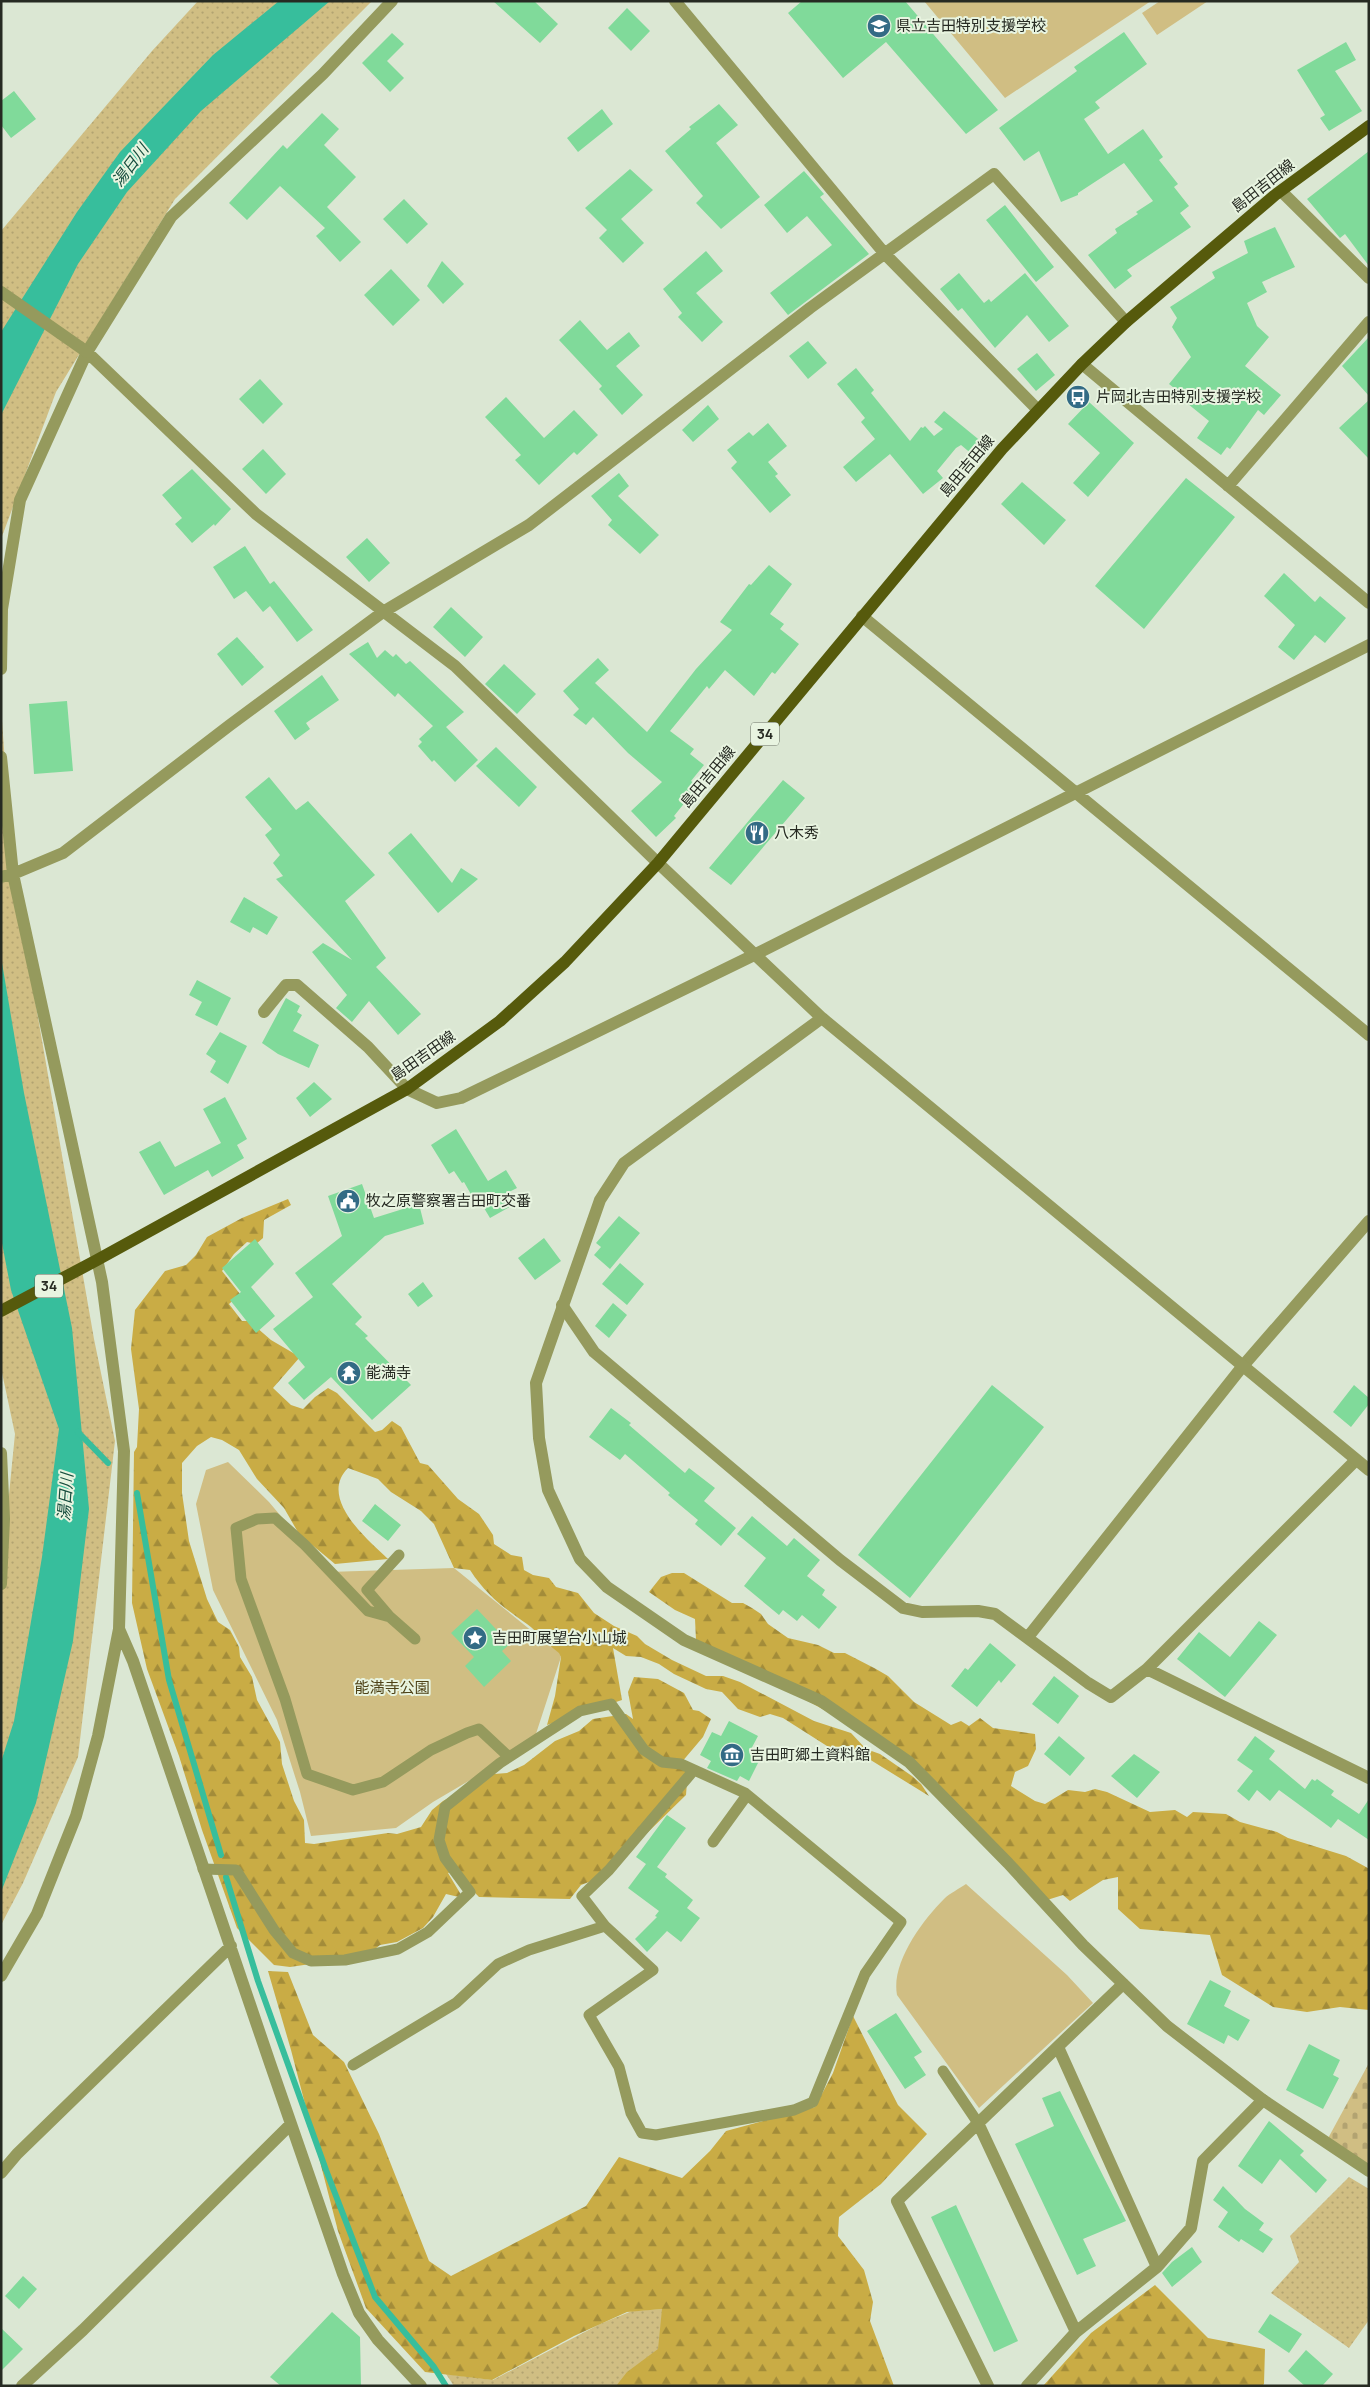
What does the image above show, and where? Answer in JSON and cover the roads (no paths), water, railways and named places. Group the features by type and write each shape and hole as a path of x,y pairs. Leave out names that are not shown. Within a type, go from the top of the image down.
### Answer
{"main road":[{"name":"島田吉田線","path":"1,1311 98,1260 407,1089 507,1014 565,962 658,863 1002,449 1082,364 1126,322 1281,191 1369,126"}],"street":[{"path":"1,669 2,609 20,500 86,352 171,217 323,74 392,1"},
{"path":"675,1 885,254 1038,410"},
{"path":"7,875 63,853 230,725 383,612 529,525 810,308 994,174 1126,322"},
{"path":"1281,191 1369,278"},
{"path":"1,292 86,352 256,514 455,666 658,863 822,1018 1369,1470"},
{"path":"1228,486 1369,322"},
{"path":"1082,364 1369,603"},
{"path":"862,616 1369,1035"},
{"path":"264,1012 286,985 297,985 368,1047 407,1089 437,1102 462,1098 754,955 1369,645"},
{"path":"1,757 7,875 98,1260 124,1451 119,1629 98,1736 76,1816 37,1914 1,1976"},
{"path":"822,1018 624,1163 600,1200 536,1383 539,1438 548,1490 580,1559 607,1587 684,1640 821,1701 909,1762 1008,1863 1082,1944 1167,2026 1263,2100 1369,2171"},
{"path":"1028,1637 1242,1367 1369,1221"},
{"path":"562,1305 594,1352 840,1560 903,1608 922,1612 978,1611 995,1614 1088,1683 1111,1697 1147,1669 1356,1460"},
{"path":"1,1453 4,1519 1,1584"},
{"path":"119,1629 133,1661 343,2274 360,2313 378,2340 421,2386"},
{"path":"1147,1669 1369,1778"},
{"path":"1,2173 17,2154 231,1946"},
{"path":"988,2386 897,2201 1123,1984"},
{"path":"1058,2047 1157,2267"},
{"path":"1027,2386 1076,2332 1157,2267 1191,2228 1203,2161 1263,2100"},
{"path":"22,2386 83,2330 291,2124"},
{"path":"978,2124 1076,2332"}],"lane":[{"path":"390,1616 368,1611 305,1545 275,1518 257,1519 236,1528 241,1579 285,1699 307,1774 353,1790 383,1782 431,1750 467,1732 479,1729 509,1757"},
{"path":"399,1555 366,1590 415,1639"},
{"path":"203,1868 236,1870 274,1930 293,1954 311,1961 345,1960 398,1949 428,1932 470,1892 445,1858 439,1840 445,1808 509,1757 580,1711 611,1704 644,1750 662,1762 681,1764 694,1770 747,1795 902,1922 865,1974 813,2102 794,2110 665,2133 642,2133 632,2114 619,2067 589,2015 653,1970 605,1926 582,1896 609,1870 694,1770"},
{"path":"712,1842 747,1795"},
{"path":"353,2066 456,2003 498,1964 529,1950 605,1926"},
{"path":"943,2071 978,2124"}],"water":[{"name":"湯日川","path":"279,1 330,1 201,111 127,192 78,264 1,415 1,332 77,212 120,152 213,55"},
{"name":"湯日川","path":"1,957 24,1093 72,1328 89,1509 73,1641 36,1803 1,1892 1,1762 14,1721 42,1557 59,1429 11,1290 1,1238"}],"waterway":[{"path":"78,1432 108,1463"},
{"path":"137,1493 169,1680 221,1855"},
{"path":"226,1877 258,1981 326,2170 375,2297 434,2367 446,2386"}],"place":[{"name":"県立吉田特別支援学校","path":"879,26"},
{"name":"片岡北吉田特別支援学校","path":"1078,397"},
{"name":"八木秀","path":"757,833"},
{"name":"牧之原警察署吉田町交番","path":"348,1201"},
{"name":"能満寺","path":"349,1373"},
{"name":"吉田町展望台小山城","path":"475,1638"},
{"name":"吉田町郷土資料館","path":"732,1755"}],"park label":[{"name":"能満寺公園","path":"392,1688"}]}
